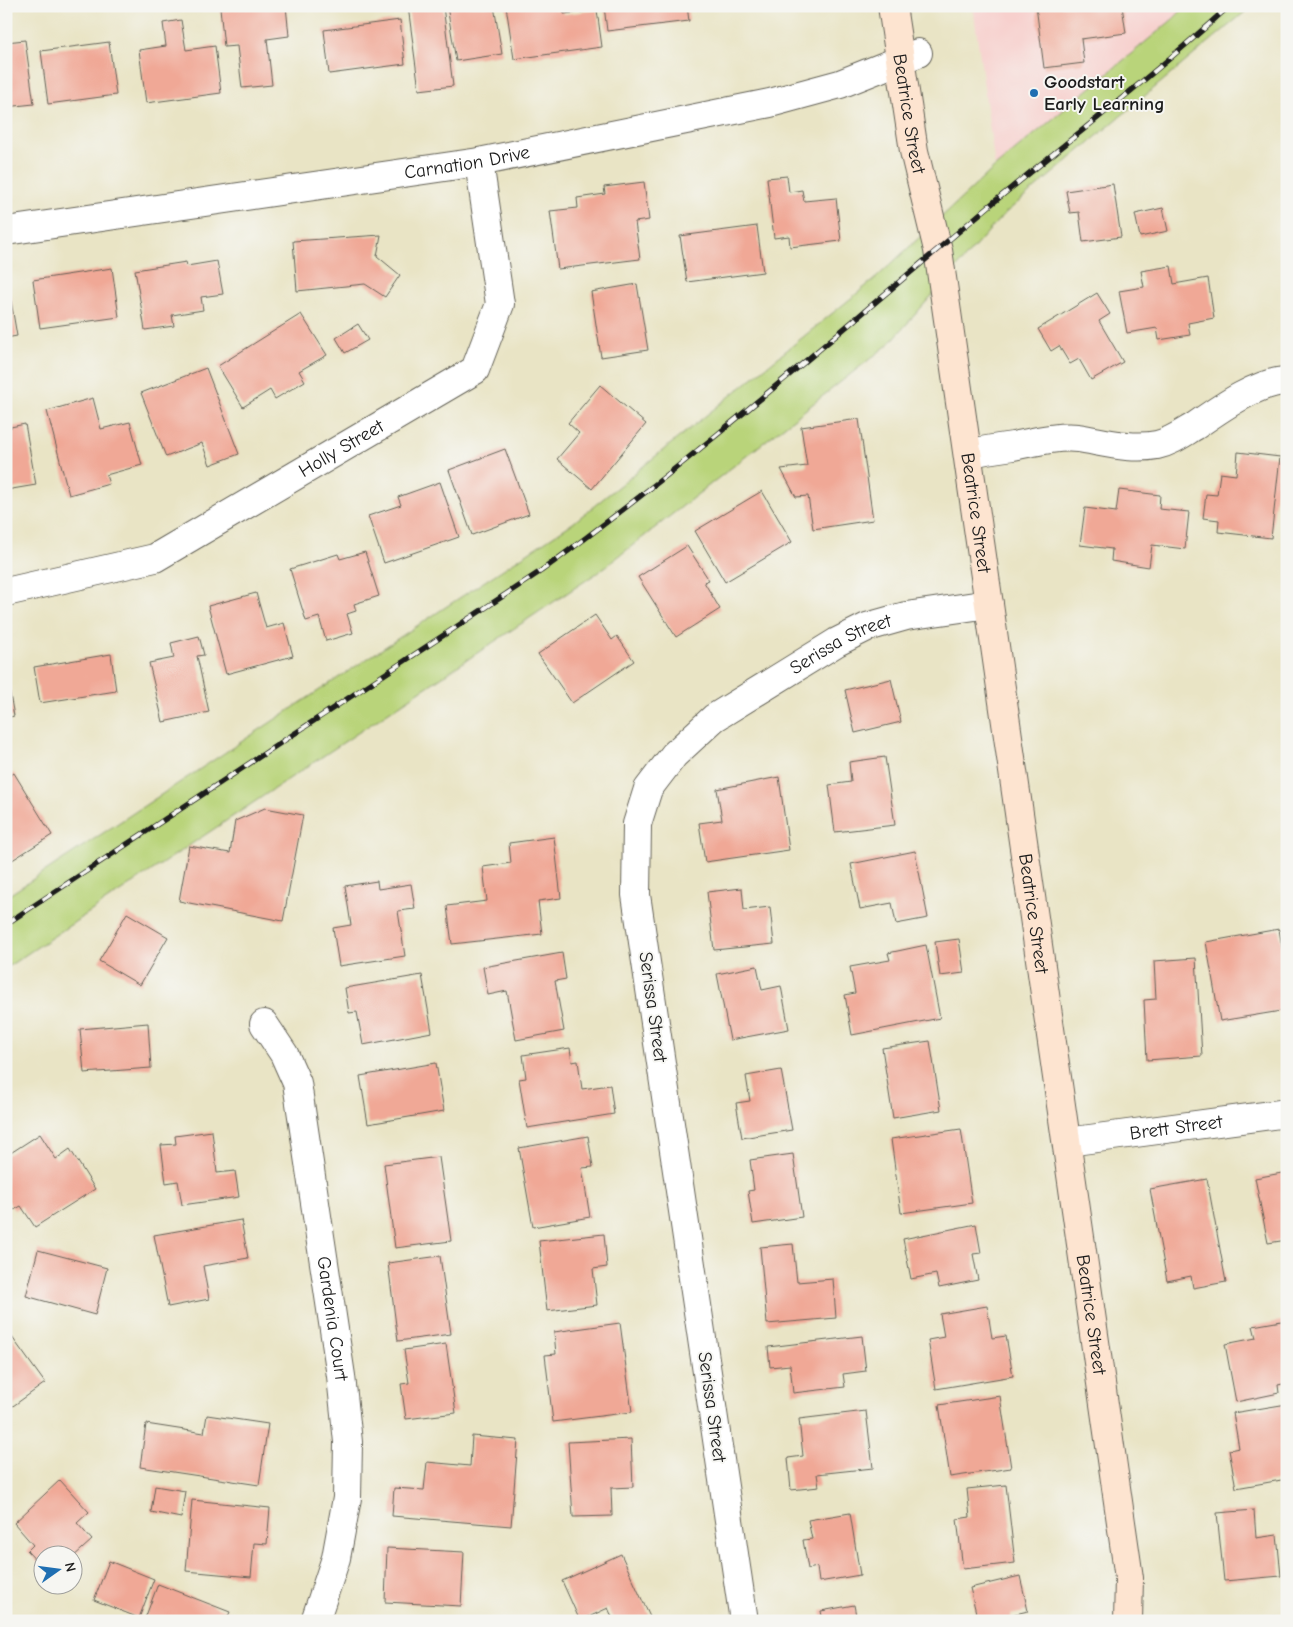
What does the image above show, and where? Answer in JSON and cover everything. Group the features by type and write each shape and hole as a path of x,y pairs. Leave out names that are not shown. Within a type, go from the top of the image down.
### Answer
{"street":[{"name":"Beatrice Street","path":"892,6 909,57 932,145 938,250 1130,1578 1128,1621"},
{"name":"Beatrice Street","path":"909,57 912,6"},
{"name":"Carnation Drive","path":"6,231 479,162 770,103 840,84 909,57"},
{"name":"Holly Street","path":"6,592 155,558 474,370 500,304 479,162"},
{"path":"968,454 1037,440 1053,439 1076,438 1123,446 1158,444 1178,437 1254,390 1274,382 1287,381"},
{"name":"Serissa Street","path":"744,1621 636,896 637,824 648,789 674,755 714,718 722,713 837,642 867,627 906,616 989,604"},
{"name":"Gardenia Court","path":"264,1024 284,1054 297,1083 341,1376 348,1442 347,1498 338,1550 314,1621"},
{"name":"Brett Street","path":"1066,1142 1287,1113"},
{"name":"Beatrice Street","path":"1130,1578 1146,1621"}],"shaded area":[{"name":"Goodstart Early Learning","path":"973,6 1186,6 1173,19 995,167"}],"green space":[{"path":"1186,6 1252,6 1003,215 889,344 600,571 6,968 6,897 573,523 876,278 995,167 1173,19"}],"building":[{"path":"235,6 286,6 289,36 267,39 272,85 242,88 237,46 224,47 220,8"},
{"path":"408,6 443,6 453,86 419,90"},
{"path":"447,6 494,6 502,54 456,61"},
{"path":"506,6 563,6 564,14 597,10 602,47 514,59"},
{"path":"604,6 687,6 689,21 607,31"},
{"path":"1036,6 1122,6 1126,33 1081,39 1084,63 1044,68"},
{"path":"181,20 186,50 215,46 221,93 146,103 139,50 166,46 163,23"},
{"path":"400,20 405,64 329,74 324,30"},
{"path":"25,40 34,104 6,107 6,42"},
{"path":"109,42 116,95 48,104 41,51"},
{"path":"787,176 789,192 802,190 804,201 836,198 841,241 790,247 789,236 774,238 767,178"},
{"path":"644,182 649,220 635,222 640,259 558,269 550,211 578,208 577,198 605,194 604,187"},
{"path":"1113,184 1121,237 1083,242 1079,212 1070,213 1066,191"},
{"path":"1163,208 1168,231 1140,237 1135,214"},
{"path":"757,226 763,272 687,282 680,236"},
{"path":"381,235 377,256 400,275 385,297 365,284 297,291 293,241"},
{"path":"217,261 223,294 201,297 203,310 172,315 174,326 145,330 135,270 186,262 187,266"},
{"path":"1171,266 1174,284 1208,278 1214,318 1188,323 1190,335 1159,340 1157,328 1127,333 1119,291 1144,287 1141,271"},
{"path":"112,268 119,317 40,328 33,280"},
{"path":"637,284 648,350 601,357 591,292"},
{"path":"1097,293 1110,314 1099,321 1123,362 1091,380 1079,359 1070,364 1059,346 1051,351 1038,329"},
{"path":"10,295 17,336 6,338 6,296"},
{"path":"301,314 327,355 299,371 305,381 275,399 270,390 243,407 218,366"},
{"path":"358,324 368,340 345,353 336,338"},
{"path":"206,368 239,454 210,465 202,443 166,457 141,393"},
{"path":"600,385 646,424 592,489 557,459 579,433 568,423"},
{"path":"93,398 101,429 130,422 142,465 106,475 109,484 69,495 47,411"},
{"path":"859,419 873,520 813,529 808,496 796,497 781,469 807,466 801,427"},
{"path":"25,424 36,485 6,490 6,428"},
{"path":"505,449 529,514 472,535 449,470"},
{"path":"1238,452 1280,457 1271,538 1218,532 1219,520 1203,518 1206,494 1217,495 1220,473 1236,475"},
{"path":"440,482 459,537 384,563 368,516 401,505 398,497"},
{"path":"1119,490 1160,495 1159,509 1189,512 1185,549 1152,545 1149,567 1111,561 1112,549 1080,545 1085,508 1116,512"},
{"path":"762,491 792,542 725,582 695,531"},
{"path":"687,546 709,580 704,582 720,609 676,637 638,577"},
{"path":"365,552 379,596 354,604 356,611 347,614 353,633 326,641 319,617 306,621 290,569 338,554 340,559"},
{"path":"256,593 266,628 284,623 293,656 226,674 208,606"},
{"path":"595,615 612,640 617,636 634,661 572,703 538,654"},
{"path":"199,636 204,655 197,656 209,712 163,722 149,663 174,658 171,643"},
{"path":"111,654 116,691 40,703 34,667"},
{"path":"891,679 901,722 855,733 845,690"},
{"path":"9,689 14,716 6,718 6,690"},
{"path":"885,757 895,825 835,832 829,785 851,782 849,762"},
{"path":"14,773 52,835 6,864 6,778"},
{"path":"779,777 789,850 705,862 699,823 722,820 717,789"},
{"path":"265,808 303,815 283,921 179,901 189,846 230,853 235,821"},
{"path":"554,837 561,898 538,901 542,934 452,944 447,906 487,901 483,867 511,863 509,843"},
{"path":"915,851 928,918 896,924 892,903 860,909 851,864"},
{"path":"377,881 378,889 411,884 415,909 398,911 405,956 339,966 333,928 351,925 345,886"},
{"path":"742,888 744,910 770,907 774,944 714,950 707,892"},
{"path":"127,913 168,937 140,985 99,961"},
{"path":"1279,929 1287,977 1287,1010 1220,1021 1206,942"},
{"path":"959,939 964,973 940,976 935,942"},
{"path":"926,945 940,1018 852,1035 845,995 855,993 850,967 890,960 888,953"},
{"path":"562,953 566,979 555,981 564,1031 516,1040 507,991 488,995 483,967"},
{"path":"1196,958 1202,1056 1147,1060 1144,1000 1156,999 1154,961"},
{"path":"757,966 762,990 781,986 789,1029 730,1040 717,974"},
{"path":"422,975 432,1032 363,1045 357,1012 349,1013 345,988"},
{"path":"148,1023 151,1068 84,1073 80,1029"},
{"path":"930,1041 941,1110 893,1118 882,1048"},
{"path":"570,1048 572,1062 578,1061 582,1089 610,1085 614,1114 527,1128 519,1079 526,1078 523,1055"},
{"path":"436,1063 444,1111 368,1124 360,1076"},
{"path":"781,1070 792,1130 742,1138 736,1103 750,1101 746,1076"},
{"path":"961,1129 972,1203 901,1213 891,1139"},
{"path":"212,1131 217,1173 235,1171 239,1197 182,1205 178,1181 166,1183 161,1145 176,1144 175,1136"},
{"path":"40,1134 56,1159 70,1149 95,1189 35,1227 21,1206 14,1210 6,1198 6,1156"},
{"path":"588,1136 593,1167 582,1168 590,1217 533,1227 519,1148"},
{"path":"793,1154 802,1217 753,1224 748,1191 754,1190 750,1160"},
{"path":"439,1157 451,1241 395,1248 384,1164"},
{"path":"1287,1172 1287,1240 1268,1243 1255,1178"},
{"path":"1207,1179 1226,1282 1193,1288 1191,1276 1167,1281 1150,1189"},
{"path":"241,1220 248,1258 203,1266 209,1299 168,1307 154,1235"},
{"path":"976,1224 981,1253 973,1254 978,1280 939,1288 936,1274 911,1279 903,1239"},
{"path":"604,1234 607,1267 593,1269 597,1305 547,1311 539,1241"},
{"path":"793,1244 797,1282 833,1279 836,1318 767,1324 760,1247"},
{"path":"38,1250 107,1268 95,1315 26,1296"},
{"path":"440,1256 451,1334 398,1341 388,1263"},
{"path":"987,1306 992,1338 1006,1336 1013,1376 936,1389 928,1340 944,1337 940,1314"},
{"path":"1287,1320 1287,1383 1278,1385 1279,1393 1236,1402 1225,1344 1256,1338 1253,1326"},
{"path":"620,1323 632,1412 553,1422 545,1355 556,1354 554,1332"},
{"path":"9,1333 45,1383 6,1411 6,1336"},
{"path":"862,1336 866,1371 843,1374 845,1387 793,1393 790,1365 770,1367 768,1347"},
{"path":"446,1344 456,1413 406,1419 401,1384 409,1383 404,1350"},
{"path":"1000,1396 1011,1468 950,1477 939,1405"},
{"path":"1287,1404 1287,1479 1236,1488 1229,1450 1239,1448 1233,1413"},
{"path":"866,1411 873,1468 817,1474 819,1487 791,1490 788,1458 803,1456 799,1419"},
{"path":"207,1415 268,1424 259,1485 140,1467 146,1424 204,1433"},
{"path":"472,1436 518,1440 511,1526 392,1516 394,1488 424,1490 427,1462 470,1466"},
{"path":"631,1439 633,1487 611,1488 612,1516 573,1517 568,1442"},
{"path":"60,1480 89,1512 77,1523 92,1540 82,1549 82,1544 32,1544 14,1523"},
{"path":"1006,1485 1015,1563 963,1569 957,1519 970,1517 967,1489"},
{"path":"155,1486 185,1491 181,1518 151,1512"},
{"path":"192,1500 270,1508 267,1544 254,1543 251,1577 186,1571"},
{"path":"1254,1510 1256,1538 1277,1535 1281,1576 1224,1581 1217,1513"},
{"path":"850,1513 860,1575 819,1582 817,1567 808,1569 803,1540 812,1539 808,1520"},
{"path":"32,1546 32,1556 27,1551"},
{"path":"387,1548 464,1552 461,1606 385,1602"},
{"path":"621,1554 650,1617 643,1621 614,1621 608,1608 580,1621 562,1581"},
{"path":"109,1561 154,1579 139,1618 94,1600"},
{"path":"1020,1576 1028,1611 1011,1615 1012,1621 978,1621 970,1588"},
{"path":"158,1584 230,1612 226,1621 144,1621"},
{"path":"854,1605 857,1621 823,1621 821,1611"},
{"path":"1287,1615 1287,1621 1250,1621 1250,1619"}],"railway":[{"path":"6,924 541,571 599,528 768,393 988,207 1140,83 1229,6"}],"place":[{"name":"Goodstart Early Learning","path":"1034,93"}]}
